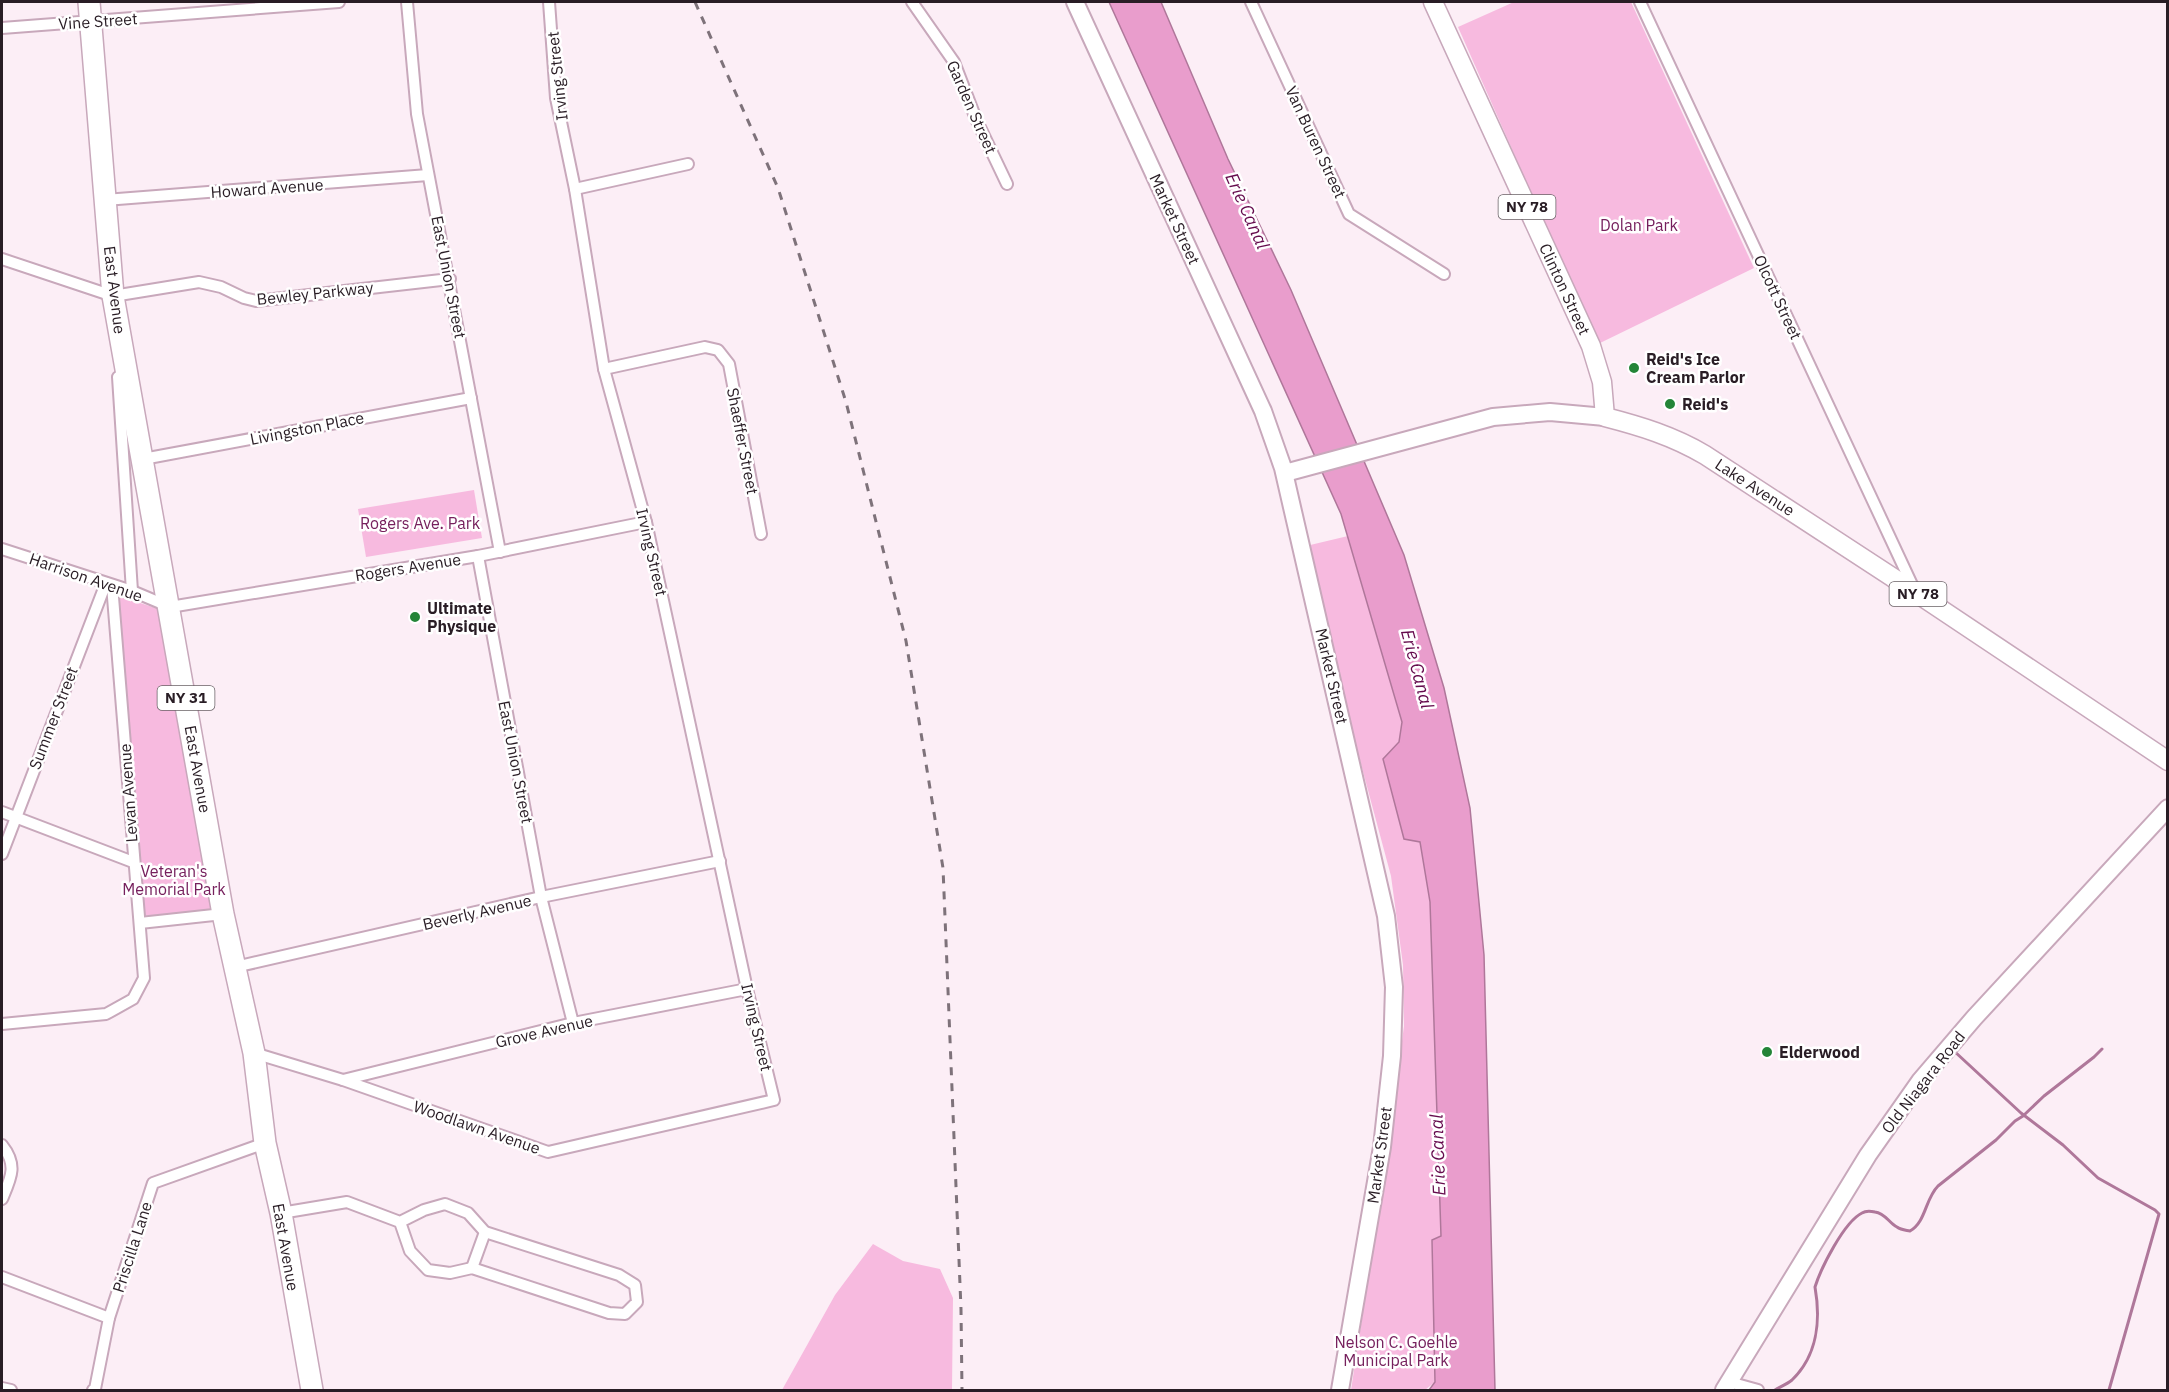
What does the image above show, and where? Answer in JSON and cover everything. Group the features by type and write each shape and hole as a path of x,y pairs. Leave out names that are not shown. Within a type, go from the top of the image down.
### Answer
{"highway":[{"name":"East Avenue","path":"90,11 113,296 223,914 254,1053 265,1143 312,1390"}],"main road":[{"name":"Clinton Street","path":"1433,2 1591,346 1602,382 1605,417"},
{"name":"Lake Avenue","path":"1605,417 1648,428 1687,444 1915,592 2168,761"}],"street":[{"name":"Vine Street","path":"2,28 90,11 339,2"},
{"name":"East Union Street","path":"407,2 417,114 500,552"},
{"name":"Irving Street","path":"549,2 556,98 575,189 604,369 646,522 747,989 774,1100"},
{"name":"Garden Street","path":"912,2 954,62 976,119 1007,184"},
{"name":"Market Street","path":"1075,2 1263,411 1285,473 1386,916 1394,987 1392,1056 1382,1147 1340,1390"},
{"name":"Van Buren Street","path":"1251,2 1349,214 1444,274"},
{"name":"Olcott Street","path":"1641,2 1915,592"},
{"path":"575,189 688,164"},
{"name":"Howard Avenue","path":"105,200 428,175"},
{"path":"2,259 113,296 132,591"},
{"name":"Bewley Parkway","path":"113,296 199,282 221,286 244,298 256,301 450,279"},
{"name":"Shaeffer Street","path":"604,369 705,346 718,350 729,364 761,534"},
{"name":"Livingston Place","path":"143,459 471,398"},
{"name":"Lake Avenue","path":"1285,473 1510,414 1550,412 1605,417"},
{"name":"Rogers Avenue","path":"170,607 478,556 646,522"},
{"name":"Harrison Avenue","path":"2,550 132,591 170,607"},
{"name":"East Union Street","path":"478,556 541,897 573,1023"},
{"name":"Summer Street","path":"2,854 14,818 109,584"},
{"name":"Levan Avenue","path":"2,1024 106,1014 133,999 144,978 109,584"},
{"name":"Old Niagara Road","path":"1727,1386 1868,1155 1920,1081 1974,1018 2168,808"},
{"path":"2,812 133,862"},
{"name":"Beverly Avenue","path":"235,967 541,897 720,861"},
{"path":"140,923 223,914"},
{"name":"Grove Avenue","path":"343,1080 573,1023 747,989"},
{"name":"Woodlawn Avenue","path":"254,1053 343,1080 548,1152 774,1100"},
{"name":"Priscilla Lane","path":"93,1390 109,1318 153,1183 265,1143"},
{"path":"2,1145 8,1153 13,1168 2,1200"},
{"path":"280,1213 347,1202 400,1222 424,1210 445,1204 468,1213 485,1232 620,1275 635,1285 637,1302 625,1314 609,1313 472,1268 450,1273 428,1270 410,1251 400,1222"},
{"path":"472,1268 485,1232"},
{"path":"2,1277 109,1318"},
{"path":"1727,1386 1758,1390"},
{"path":"2,1388 11,1390"}],"green space":[{"name":"Dolan Park","path":"1514,2 1631,2 1754,268 1598,344 1458,27"},
{"name":"Rogers Ave. Park","path":"474,490 482,538 366,557 358,509"},
{"name":"Nelson C. Goehle Municipal Park","path":"1348,536 1402,722 1399,742 1384,759 1404,839 1420,842 1430,902 1441,1237 1432,1240 1435,1382 1425,1390 1351,1390 1404,1026 1403,965 1391,876 1329,645 1306,546"},
{"name":"Veteran's Memorial Park","path":"118,596 159,609 213,910 144,916"},
{"path":"873,1244 903,1261 940,1269 953,1298 952,1390 782,1390 835,1295"}],"water":[{"name":"Erie Canal","path":"1109,2 1161,2 1228,159 1291,290 1404,555 1444,688 1470,808 1484,955 1495,1390 1429,1390 1435,1382 1432,1240 1441,1236 1430,902 1420,842 1404,839 1383,759 1399,742 1402,722 1341,514"}],"waterway":[{"path":"1775,1390 1792,1380 1807,1360 1817,1325 1815,1287 1834,1246 1855,1218 1862,1213 1872,1211 1884,1216 1899,1228 1910,1231 1919,1222 1930,1197 1938,1186 1996,1140 2044,1096 2102,1049"},
{"path":"1954,1051 2021,1113 2063,1145 2098,1178 2159,1214 2109,1390"}],"railway":[{"path":"695,2 778,188 846,402 906,641 943,868 961,1309 962,1390"}],"place":[{"name":"Reid's Ice Cream Parlor","path":"1634,368"},
{"name":"Reid's","path":"1670,404"},
{"name":"Ultimate Physique","path":"415,617"},
{"name":"Elderwood","path":"1767,1052"}]}
